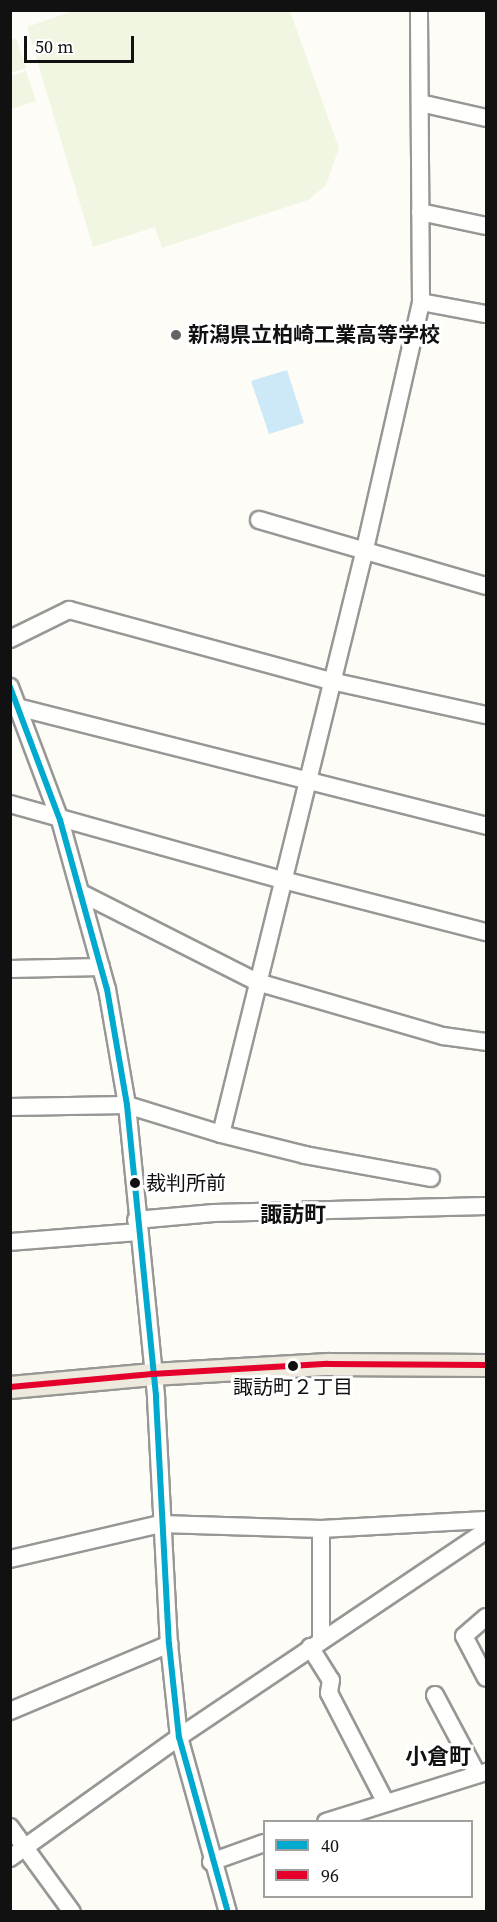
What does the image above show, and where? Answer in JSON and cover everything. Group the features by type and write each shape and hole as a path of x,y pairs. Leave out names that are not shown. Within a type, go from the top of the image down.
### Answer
{"main road":[{"path":"10,1387 152,1374 328,1364 486,1365"}],"street":[{"path":"221,1134 365,549 421,302 419,10"},
{"path":"420,103 486,118"},
{"path":"420,212 486,226"},
{"path":"421,302 486,314"},
{"path":"259,520 486,586"},
{"path":"10,639 69,610 331,681 486,715"},
{"path":"10,687 60,820 81,893 101,967 127,1105 136,1226 152,1374 169,1644 178,1737 211,1862 228,1911"},
{"path":"17,707 486,826"},
{"path":"10,804 60,820 283,880 486,932"},
{"path":"81,893 257,982 443,1036 486,1042"},
{"path":"10,969 101,967"},
{"path":"10,1107 127,1105 221,1134 305,1155 431,1178"},
{"path":"10,1242 226,1213 486,1206"},
{"path":"10,1559 161,1524 321,1529 486,1520"},
{"path":"321,1529 315,1644 331,1680 329,1693 385,1801"},
{"path":"10,1858 178,1737 486,1531"},
{"path":"486,1617 464,1636 486,1678"},
{"path":"10,1711 169,1644"},
{"path":"329,1820 482,1773 435,1695"},
{"path":"10,1827 72,1911"},
{"path":"211,1862 263,1843"}],"green space":[{"path":"76,10 290,11 339,148 326,185 308,200 162,248 155,227 93,247 27,27"},
{"path":"16,38 26,68 11,73 11,40"},
{"path":"26,71 36,101 11,109 11,76"}],"water":[{"path":"287,370 304,423 269,434 251,381"}],"transit line":[{"name":"40","path":"10,687 60,820 107,989 127,1105 156,1398 169,1644 179,1737 228,1912"},
{"name":"96","path":"10,1387 152,1374 328,1364 486,1365"}],"place":[{"name":"新潟県立柏崎工業高等学校","path":"176,335"},
{"name":"裁判所前","path":"135,1183"},
{"name":"諏訪町２丁目","path":"293,1366"}],"district":[{"name":"諏訪町","path":"293,1215"},
{"name":"小倉町","path":"438,1757"}]}
